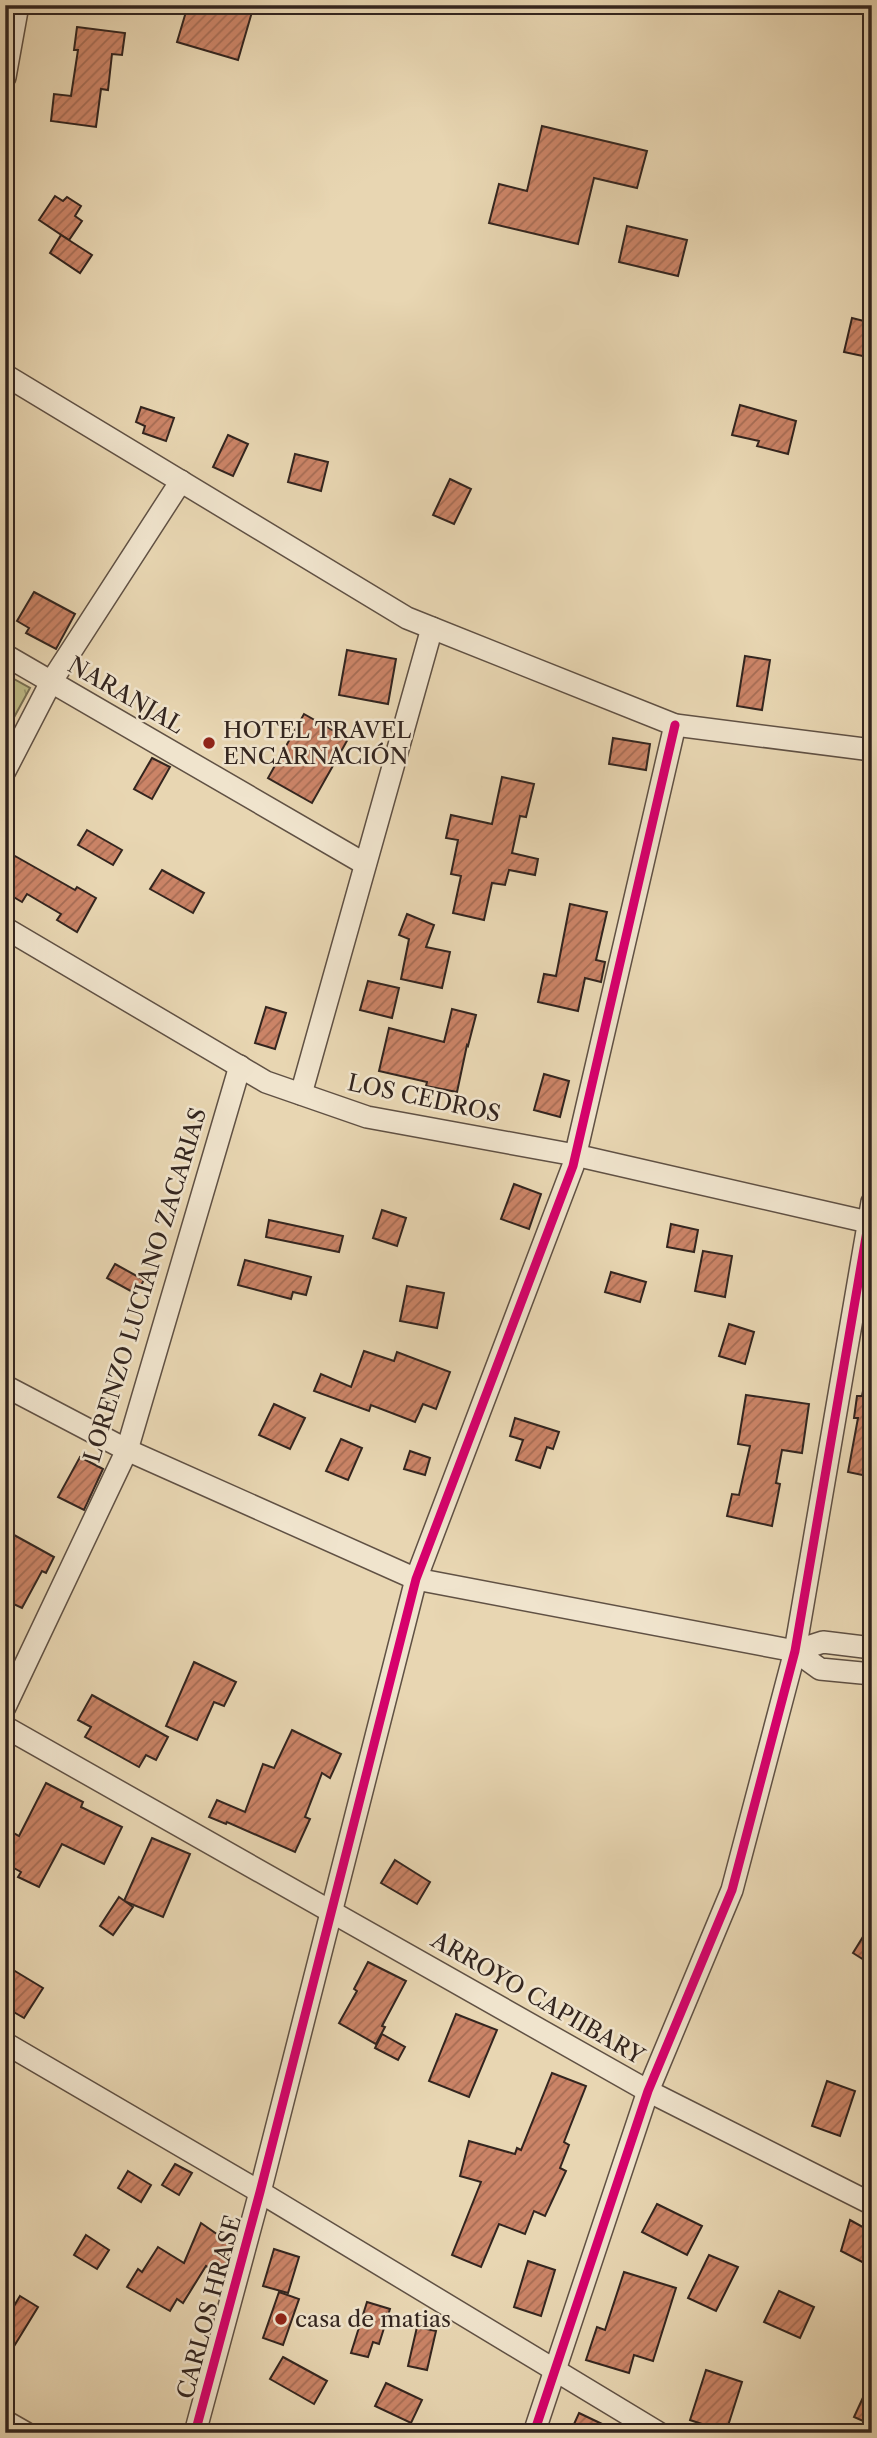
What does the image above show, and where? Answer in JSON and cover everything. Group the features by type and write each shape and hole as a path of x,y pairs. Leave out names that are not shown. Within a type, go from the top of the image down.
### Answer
{"street":[{"path":"5,77 18,5"},
{"path":"5,375 407,618 675,725 872,750"},
{"path":"5,771 51,682 181,481"},
{"path":"301,1094 432,628"},
{"name":"NARANJAL","path":"5,654 365,864"},
{"name":"CARLOS HRASE","path":"195,2433 260,2192 416,1579 575,1155 675,725"},
{"name":"LOS CEDROS","path":"5,928 266,1082 367,1117 870,1212"},
{"name":"LORENZO LUCIANO ZACARIAS","path":"5,1707 127,1450 240,1066"},
{"path":"534,2433 648,2091 732,1890 795,1651 870,1212"},
{"path":"5,1386 127,1450 416,1579 795,1651 820,1669 872,1674"},
{"path":"795,1651 823,1642 872,1648"},
{"name":"ARROYO CAPIIBARY","path":"5,1727 648,2091 872,2204"},
{"path":"5,2043 260,2192 659,2433"},
{"path":"5,2421 26,2433"}],"green space":[{"path":"5,674 30,688 5,734"}],"building":[{"path":"188,5 229,5 252,12 238,60 177,42"},
{"path":"77,27 125,33 122,55 112,54 108,90 101,89 96,127 51,121 54,94 71,96 78,50 74,50"},
{"path":"542,126 647,151 637,188 594,178 578,244 489,223 499,184 527,191"},
{"path":"55,196 63,201 67,197 81,206 75,216 82,221 69,240 39,220"},
{"path":"627,226 687,240 678,276 619,262"},
{"path":"61,235 92,255 80,273 50,253"},
{"path":"852,318 872,323 872,358 844,352"},
{"path":"740,405 796,421 788,454 757,446 759,441 732,435"},
{"path":"141,407 174,418 166,441 143,433 145,426 136,422"},
{"path":"228,435 248,444 233,476 213,467"},
{"path":"295,454 328,462 321,491 288,482"},
{"path":"450,479 471,489 454,524 433,515"},
{"path":"34,592 75,614 56,649 26,633 29,628 17,621"},
{"path":"347,650 396,659 388,704 339,695"},
{"path":"745,656 770,660 762,710 737,706"},
{"path":"304,714 348,739 312,803 268,778"},
{"path":"613,738 650,744 646,770 609,764"},
{"path":"152,758 170,767 152,799 134,789"},
{"path":"502,777 534,784 526,817 520,816 512,853 538,859 535,875 509,870 505,885 492,883 484,920 453,913 461,876 451,874 458,840 446,838 451,815 492,824"},
{"path":"87,830 122,850 113,865 78,845"},
{"path":"15,856 75,890 77,887 96,898 77,932 57,920 61,914 27,894 22,902 5,892 5,872"},
{"path":"162,870 204,893 193,913 150,889"},
{"path":"570,904 607,912 596,960 605,962 601,982 585,978 578,1011 538,1002 544,974 556,976"},
{"path":"407,914 434,925 426,947 450,952 442,988 401,979 409,939 399,935"},
{"path":"368,981 399,988 392,1018 360,1010"},
{"path":"266,1007 286,1013 275,1049 255,1043"},
{"path":"452,1009 476,1015 457,1092 426,1086 427,1082 379,1071 389,1028 444,1042"},
{"path":"544,1074 569,1081 560,1117 534,1110"},
{"path":"514,1184 541,1194 529,1229 501,1219"},
{"path":"382,1210 406,1218 397,1246 373,1238"},
{"path":"269,1220 343,1236 339,1252 266,1237"},
{"path":"671,1224 698,1230 694,1252 667,1247"},
{"path":"703,1251 732,1256 725,1297 695,1291"},
{"path":"245,1260 311,1277 306,1295 293,1292 291,1299 238,1285"},
{"path":"115,1264 144,1280 136,1294 107,1278"},
{"path":"611,1272 646,1282 640,1302 605,1292"},
{"path":"407,1286 444,1293 437,1328 400,1321"},
{"path":"729,1324 754,1332 745,1364 719,1356"},
{"path":"364,1351 394,1361 397,1352 450,1372 436,1409 423,1404 415,1422 371,1405 369,1411 314,1391 321,1374 351,1387"},
{"path":"863,1391 872,1392 872,1477 848,1472 858,1418 854,1418 857,1396 862,1396"},
{"path":"746,1395 809,1404 802,1453 782,1450 776,1483 780,1484 772,1526 727,1516 732,1494 739,1495 750,1446 738,1444"},
{"path":"274,1404 305,1418 290,1449 259,1435"},
{"path":"515,1418 559,1432 553,1449 547,1447 540,1468 516,1460 523,1440 510,1436"},
{"path":"341,1439 362,1448 348,1480 326,1471"},
{"path":"410,1451 430,1458 425,1475 404,1469"},
{"path":"80,1457 103,1469 84,1510 58,1497"},
{"path":"5,1530 54,1557 46,1573 42,1571 22,1608 5,1600"},
{"path":"194,1662 236,1682 224,1706 214,1702 197,1740 166,1726"},
{"path":"92,1695 168,1737 156,1760 146,1755 139,1767 85,1737 91,1727 78,1720"},
{"path":"292,1730 341,1754 330,1778 322,1773 305,1817 310,1819 295,1852 227,1822 226,1824 209,1817 217,1800 245,1812 263,1764 274,1768"},
{"path":"46,1783 83,1802 81,1807 122,1827 104,1864 62,1844 39,1887 18,1877 21,1872 5,1863 5,1828 19,1836"},
{"path":"152,1838 190,1854 163,1917 124,1901"},
{"path":"395,1860 430,1882 417,1904 381,1883"},
{"path":"119,1897 133,1907 113,1935 100,1926"},
{"path":"872,1922 872,1965 853,1953"},
{"path":"368,1962 406,1981 382,2026 385,2027 376,2044 339,2023 357,1991 354,1989"},
{"path":"5,1965 43,1988 24,2018 5,2007"},
{"path":"456,2014 497,2030 469,2097 429,2081"},
{"path":"382,2034 405,2047 398,2060 375,2048"},
{"path":"552,2073 586,2086 564,2142 569,2145 560,2168 566,2171 545,2216 534,2211 525,2234 499,2224 481,2267 452,2255 481,2182 460,2176 469,2141 515,2154 517,2148 521,2150"},
{"path":"827,2081 855,2091 840,2136 812,2126"},
{"path":"175,2164 192,2173 179,2195 162,2185"},
{"path":"128,2171 151,2185 141,2202 118,2188"},
{"path":"657,2204 702,2226 687,2255 642,2232"},
{"path":"850,2220 872,2232 872,2267 841,2251"},
{"path":"201,2223 231,2244 223,2277 206,2266 183,2303 177,2299 170,2311 127,2287 138,2269 142,2272 158,2247 184,2263"},
{"path":"86,2235 109,2250 97,2269 74,2255"},
{"path":"274,2249 299,2257 288,2293 263,2286"},
{"path":"709,2255 738,2267 716,2311 688,2298"},
{"path":"528,2261 555,2270 541,2316 514,2307"},
{"path":"624,2272 676,2288 653,2361 634,2355 629,2373 586,2360 597,2327 605,2330"},
{"path":"779,2291 814,2307 800,2338 764,2322"},
{"name":"casa de matias","path":"279,2292 299,2299 283,2345 263,2338"},
{"path":"20,2296 38,2307 5,2361 5,2321"},
{"path":"367,2302 390,2309 379,2344 373,2342 368,2357 351,2353"},
{"path":"417,2327 436,2331 427,2370 408,2366"},
{"path":"283,2357 327,2381 314,2404 270,2379"},
{"path":"706,2370 742,2382 726,2432 690,2420"},
{"path":"872,2378 872,2425 854,2417"},
{"path":"386,2383 422,2400 411,2423 375,2406"},
{"path":"579,2413 621,2433 570,2433"}],"cycle path":[{"path":"195,2433 260,2192 416,1579 573,1166 675,725"},
{"path":"534,2433 648,2091 732,1890 795,1651 872,1202"}],"place":[{"name":"HOTEL TRAVEL ENCARNACIÓN","path":"209,743"},
{"name":"casa de matias","path":"281,2319"}]}
